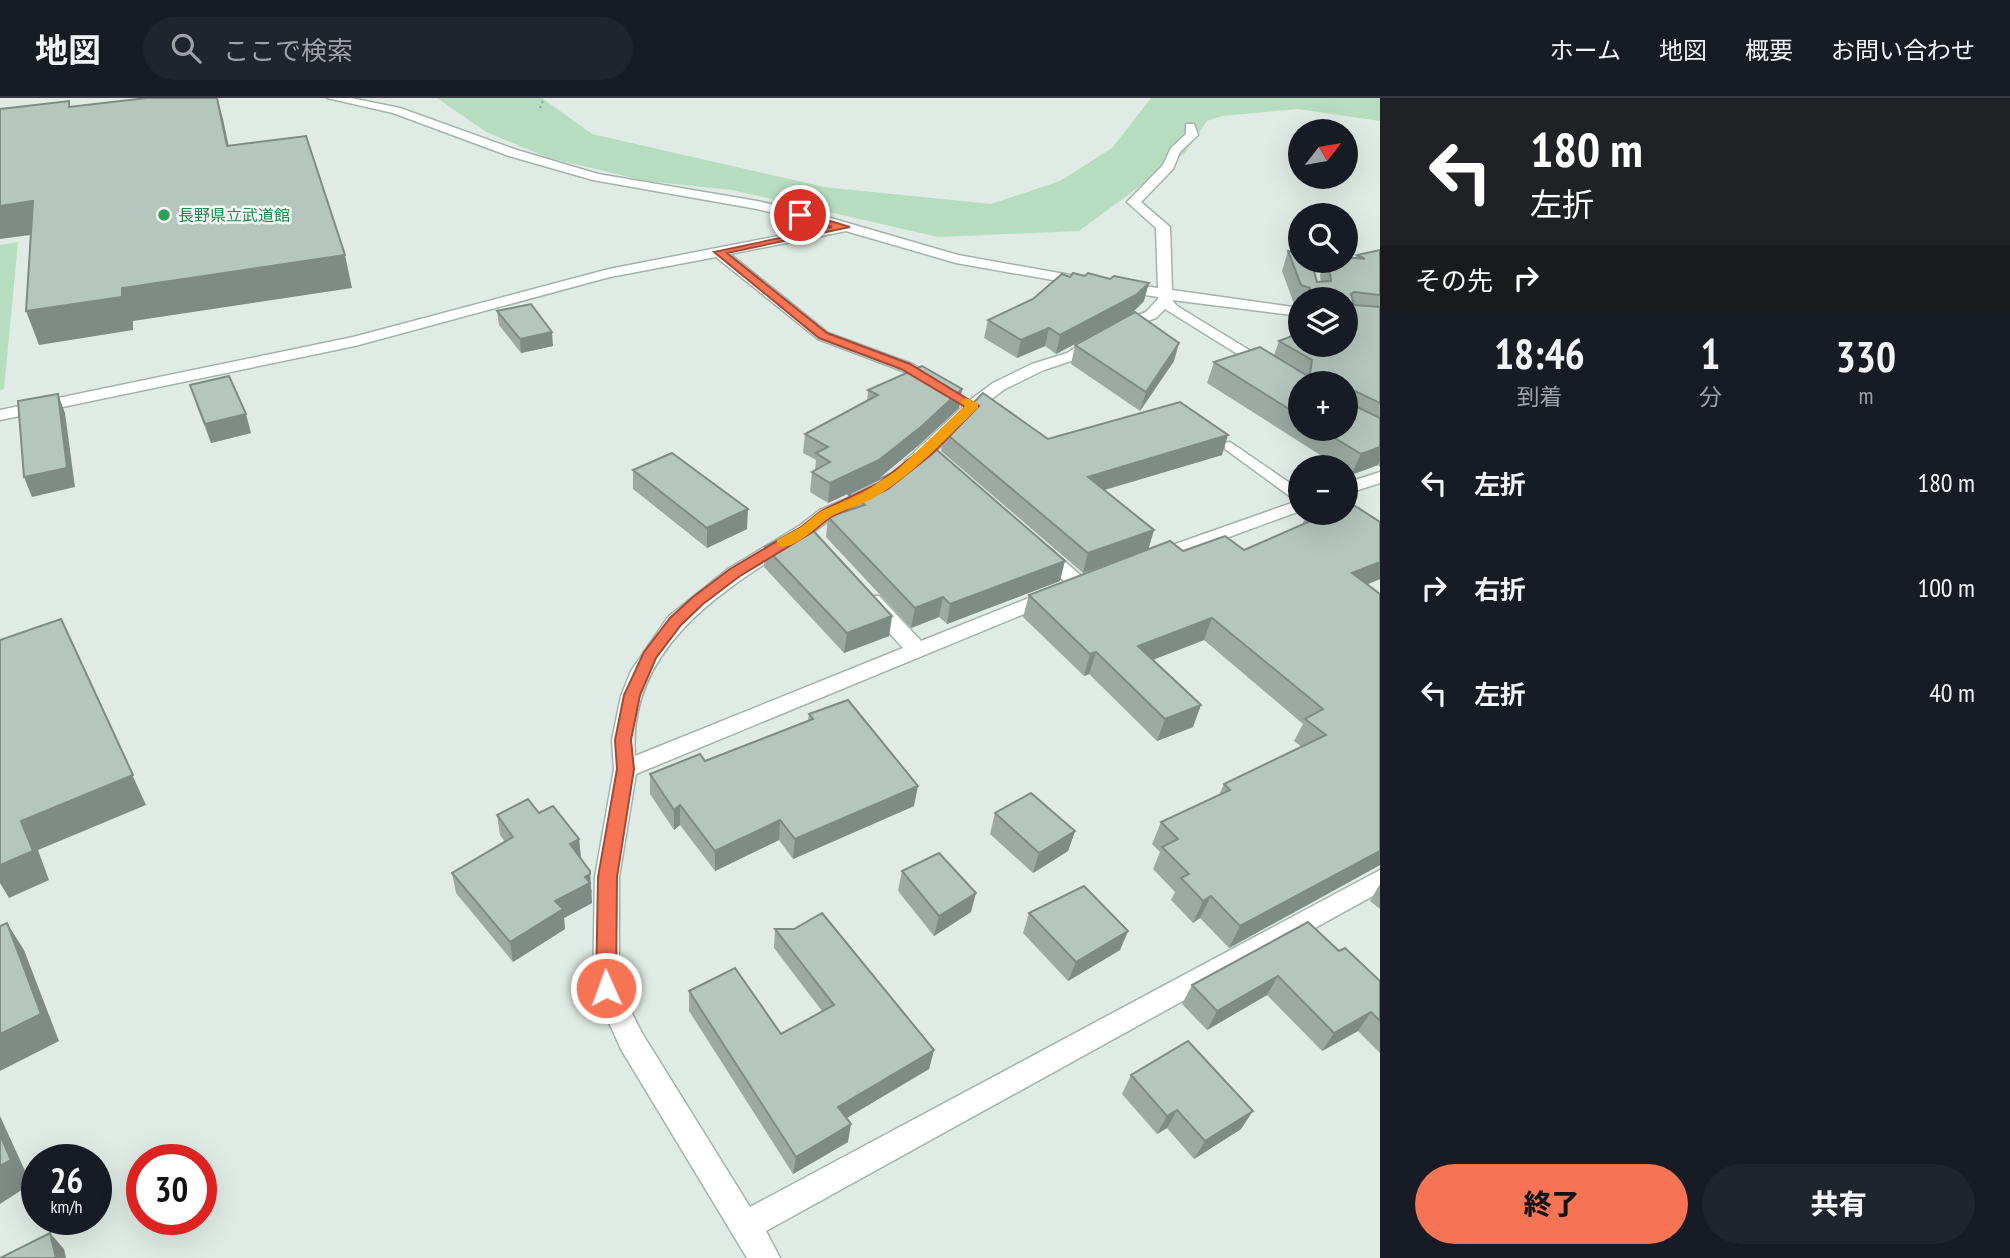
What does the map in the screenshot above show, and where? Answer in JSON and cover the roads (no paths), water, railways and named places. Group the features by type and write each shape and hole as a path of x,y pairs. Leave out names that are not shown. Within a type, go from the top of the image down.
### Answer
{"street":[{"path":"333,98 396,110 513,153 597,177 757,205 979,263 1164,297 1288,311"},
{"path":"1190,126 1192,135 1175,151 1169,166 1133,202 1163,227 1164,297 1172,309 1288,381"},
{"path":"0,415 355,341 609,273 845,227"},
{"path":"719,252 823,336 906,367 962,399"},
{"path":"765,1258 632,1042 606,988 607,877 625,769 623,740 632,695 641,671 662,638 698,600 735,573 811,535 826,514 866,497 932,456 962,399 999,386 1038,367 1072,356 1118,327 1150,315 1164,297"},
{"path":"1358,485 1380,477"},
{"path":"1131,566 1288,509"},
{"path":"625,769 1086,582 1029,540"},
{"path":"862,590 917,650"},
{"path":"745,1226 1380,880"}],"lane":[{"path":"1230,446 1288,488"}],"place":[{"name":"長野県立武道館","path":"164,215"}]}
